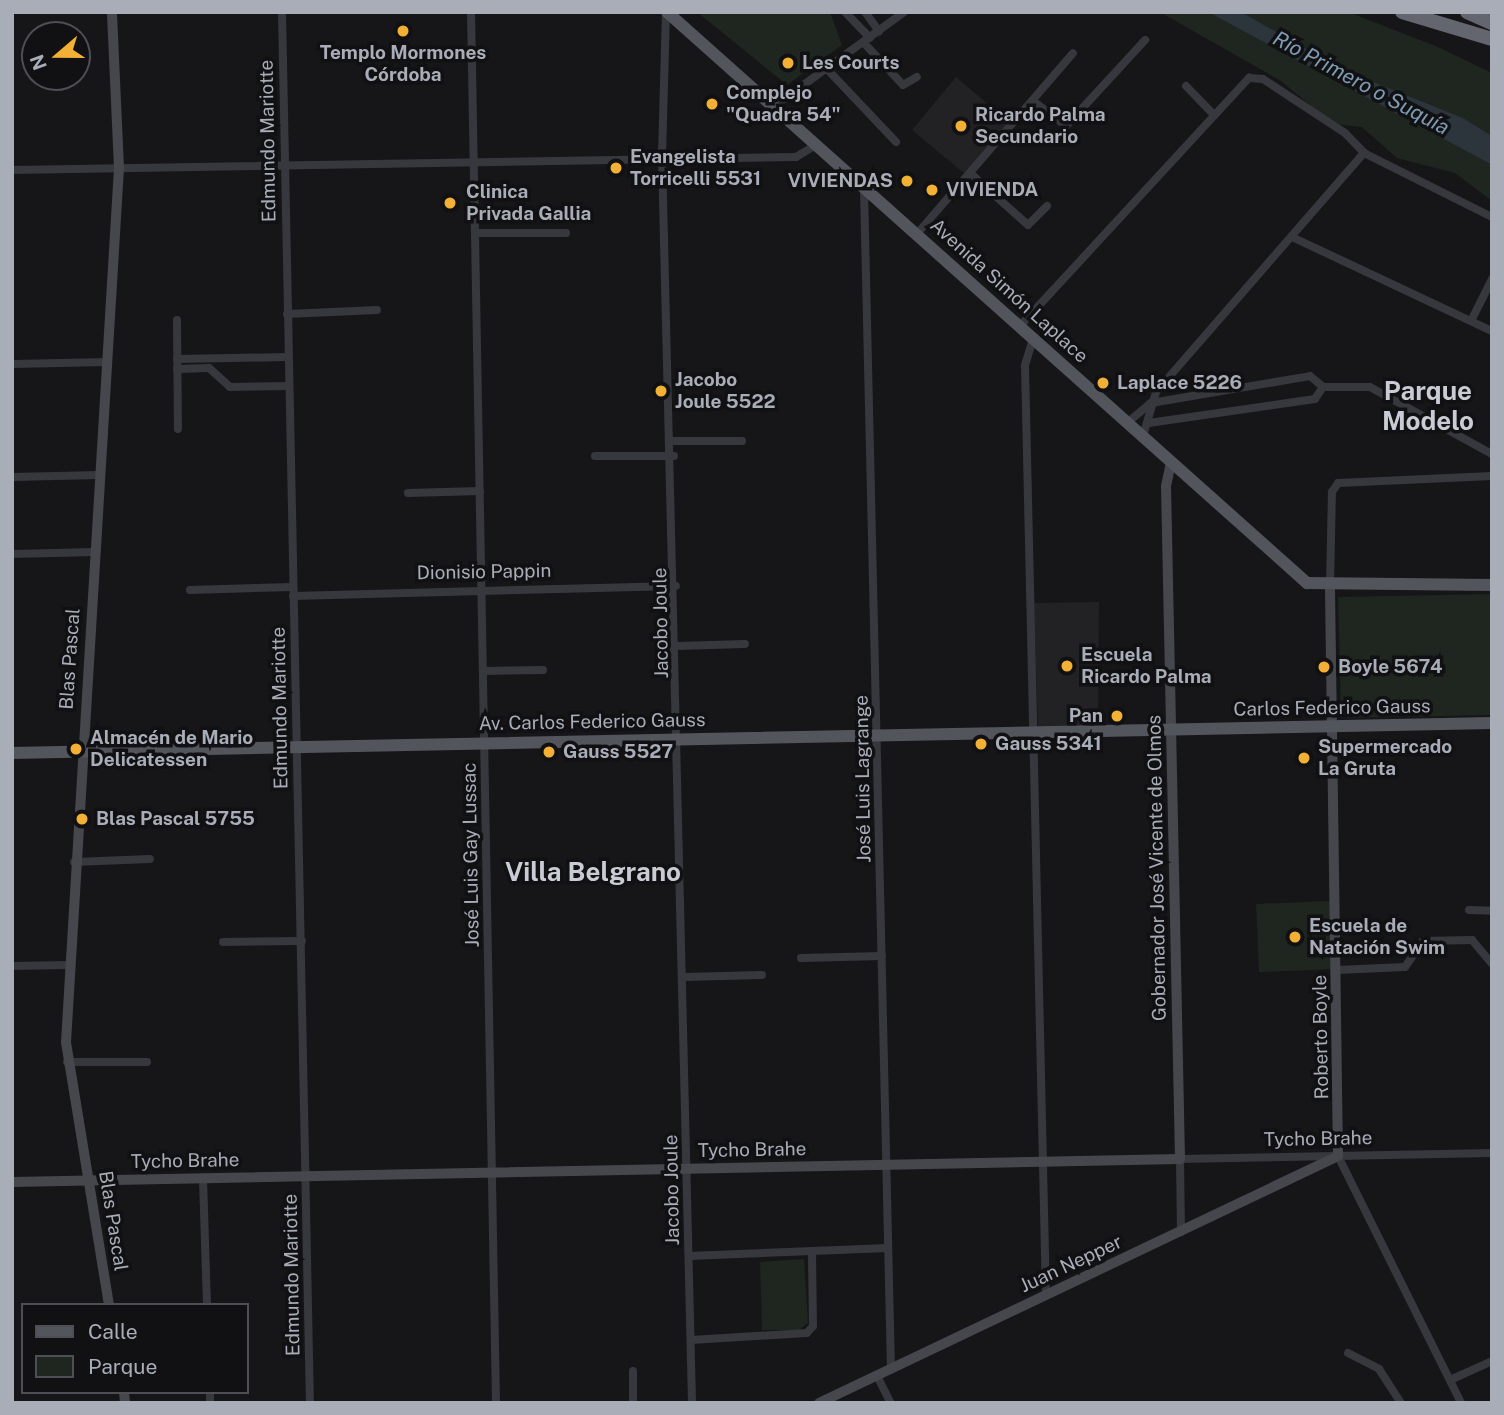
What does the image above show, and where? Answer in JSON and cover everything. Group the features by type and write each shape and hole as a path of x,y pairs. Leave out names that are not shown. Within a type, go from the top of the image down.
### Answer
{"highway":[{"path":"1402,12 1492,39"},
{"path":"1467,12 1492,23"}],"main road":[{"name":"Blas Pascal","path":"107,1303 89,1181 67,1062 67,964 119,168 112,12"},
{"name":"Avenida Simón Laplace","path":"667,12 1303,580 1330,587"},
{"name":"Gobernador José Vicente de Olmos","path":"1171,462 1166,486 1180,1159"},
{"path":"1330,587 1492,585"},
{"name":"Roberto Boyle","path":"1330,587 1338,1156"},
{"name":"Carlos Federico Gauss","path":"1172,731 1492,723"},
{"name":"Av. Carlos Federico Gauss","path":"12,752 1172,731"},
{"name":"Juan Nepper","path":"819,1403 1338,1156"},
{"name":"Tycho Brahe","path":"12,1182 1180,1159"}],"street":[{"name":"Edmundo Mariotte","path":"282,12 310,1403"},
{"name":"José Luis Gay Lussac","path":"471,12 484,744 495,1173 496,1403"},
{"name":"Jacobo Joule","path":"667,12 662,158 674,456 692,1403"},
{"path":"845,12 903,85 917,77"},
{"path":"866,12 879,31"},
{"path":"773,107 904,12"},
{"path":"1033,101 1066,126 1145,40"},
{"path":"916,235 1073,53"},
{"path":"826,68 896,142"},
{"path":"1020,326 1213,114 1250,78 1263,79 1364,153 1492,217"},
{"path":"1186,86 1213,114"},
{"path":"12,170 796,156 816,145"},
{"path":"1127,423 1151,403 1364,153"},
{"path":"970,173 1028,225 1047,206"},
{"name":"José Luis Lagrange","path":"864,188 891,1369"},
{"path":"476,233 566,233"},
{"path":"1292,237 1492,331"},
{"path":"1471,321 1492,279"},
{"path":"287,314 377,310"},
{"path":"177,320 178,429"},
{"path":"1033,339 1025,366 1046,1296"},
{"path":"177,369 208,363 288,357"},
{"path":"177,359 208,363 230,387 289,386"},
{"path":"12,364 108,362"},
{"path":"1151,403 1310,376 1323,387 1370,387 1492,454"},
{"path":"1149,424 1315,399 1323,387"},
{"path":"1143,436 1149,424 1151,403"},
{"path":"673,441 742,441"},
{"path":"595,456 674,456"},
{"path":"12,477 100,475"},
{"name":"Roberto Boyle","path":"1330,587 1332,492 1345,480 1492,476"},
{"path":"408,494 480,491"},
{"path":"12,554 95,552"},
{"name":"Dionisio Pappin","path":"190,590 482,591 676,586"},
{"path":"677,646 745,644"},
{"path":"483,671 543,670"},
{"path":"74,863 150,859"},
{"path":"1469,910 1492,911"},
{"path":"1337,970 1405,967 1423,941 1472,940 1492,964"},
{"path":"223,942 302,941"},
{"path":"802,958 882,956"},
{"path":"12,966 67,964"},
{"path":"684,977 762,975"},
{"path":"67,1062 147,1062"},
{"name":"Tycho Brahe","path":"1180,1159 1492,1153"},
{"name":"Roberto Boyle","path":"1338,1156 1461,1403"},
{"name":"Gobernador José Vicente de Olmos","path":"1180,1159 1181,1232"},
{"path":"203,1178 207,1303"},
{"path":"689,1256 888,1248"},
{"path":"691,1340 807,1333 813,1326 812,1251"},
{"path":"1348,1353 1379,1369 1401,1403"},
{"path":"1450,1380 1492,1361"},
{"path":"633,1371 634,1403"},
{"path":"877,1376 891,1403"}],"shaded area":[{"name":"Ricardo Palma Secundario","path":"956,77 1009,122 965,174 912,130"},
{"name":"Escuela Ricardo Palma","path":"1099,602 1098,728 1038,729 1034,603"}],"green space":[{"name":"Les Courts","path":"697,12 830,12 842,45 787,85"},
{"path":"1160,12 1208,12 1492,165 1492,201 1455,173 1397,158 1362,127 1333,124 1281,81"},
{"path":"1241,12 1348,12 1438,47 1492,73 1492,136 1463,118 1346,71"},
{"path":"1492,594 1492,715 1341,718 1338,597"},
{"name":"Escuela de Natación Swim","path":"1332,901 1335,969 1259,972 1256,904"},
{"path":"804,1259 808,1323 799,1330 762,1330 760,1262"}],"water":[{"name":"Río Primero o Suquía","path":"1208,12 1241,12 1346,71 1463,118 1492,136 1492,165"}],"place":[{"name":"Templo Mormones Córdoba","path":"403,31"},
{"name":"Les Courts","path":"788,63"},
{"name":"Complejo \"Quadra 54\"","path":"712,104"},
{"name":"Ricardo Palma Secundario","path":"961,126"},
{"name":"Evangelista Torricelli 5531","path":"616,168"},
{"name":"VIVIENDAS","path":"907,181"},
{"name":"VIVIENDA","path":"932,190"},
{"name":"Clinica Privada Gallia","path":"450,203"},
{"name":"Laplace 5226","path":"1103,383"},
{"name":"Jacobo Joule 5522","path":"661,391"},
{"name":"Escuela Ricardo Palma","path":"1067,666"},
{"name":"Boyle 5674","path":"1324,667"},
{"name":"Pan","path":"1117,716"},
{"name":"Gauss 5341","path":"981,744"},
{"name":"Almacén de Mario Delicatessen","path":"76,749"},
{"name":"Gauss 5527","path":"549,752"},
{"name":"Supermercado La Gruta","path":"1304,758"},
{"name":"Blas Pascal 5755","path":"82,819"},
{"name":"Escuela de Natación Swim","path":"1295,937"}],"district":[{"name":"Parque Modelo","path":"1428,406"},
{"name":"Villa Belgrano","path":"593,872"}]}
